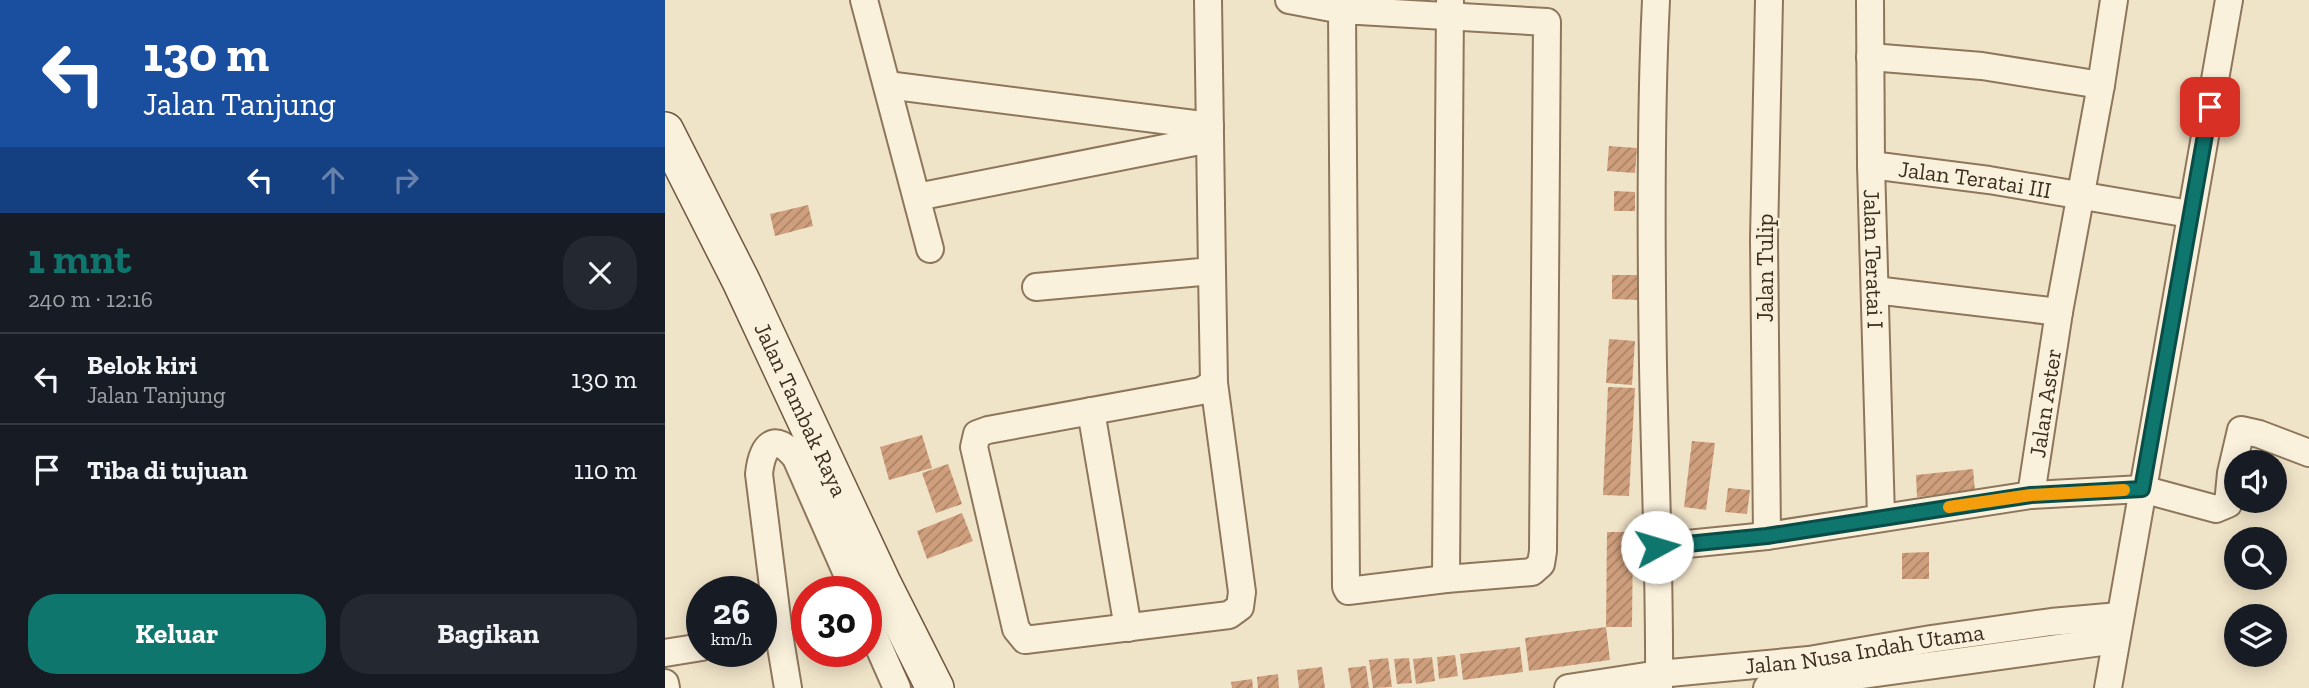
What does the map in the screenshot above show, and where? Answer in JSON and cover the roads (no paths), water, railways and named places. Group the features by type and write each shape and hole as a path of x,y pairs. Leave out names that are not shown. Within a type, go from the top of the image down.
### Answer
{"street":[{"path":"864,0 930,250"},
{"path":"1207,0 1214,383 1243,592 1240,607 1229,615 1025,640 1016,629 974,447 977,434 1201,391 1214,383"},
{"path":"1289,0 1342,5 1547,11 1543,551 1541,564 1532,572 1348,591 1346,587 1342,5"},
{"path":"1656,0 1652,217 1657,547 1661,610 1659,681"},
{"name":"Jalan Tulip","path":"1767,536 1764,239 1769,0"},
{"name":"Jalan Teratai I","path":"1870,0 1871,165 1881,517"},
{"name":"Jalan Aster","path":"2031,495 2059,312 2114,0"},
{"path":"2108,688 2229,0"},
{"path":"1446,579 1450,8"},
{"path":"1870,57 1982,65 2101,85"},
{"path":"887,85 1210,132"},
{"name":"Jalan Tambak Raya","path":"665,131 741,281 882,583 935,688"},
{"path":"916,197 1210,132"},
{"name":"Jalan Teratai III","path":"1871,165 2080,194 2190,214"},
{"path":"1036,287 1212,271"},
{"path":"1875,290 2059,312"},
{"path":"1091,411 1128,628"},
{"path":"1657,547 1767,536 2031,495 2142,489 2222,507 2241,430 2259,433 2309,453"},
{"path":"766,576 759,474 764,451 770,444 778,443 788,447 796,458 848,576"},
{"name":"Jalan Nusa Indah Utama","path":"1767,688 2038,624 2118,628"},
{"path":"665,653 686,650"},
{"path":"882,654 897,688"},
{"path":"777,656 788,688"},
{"name":"Jalan Nusa Indah Utama","path":"1568,688 1659,681 1810,676"}]}
